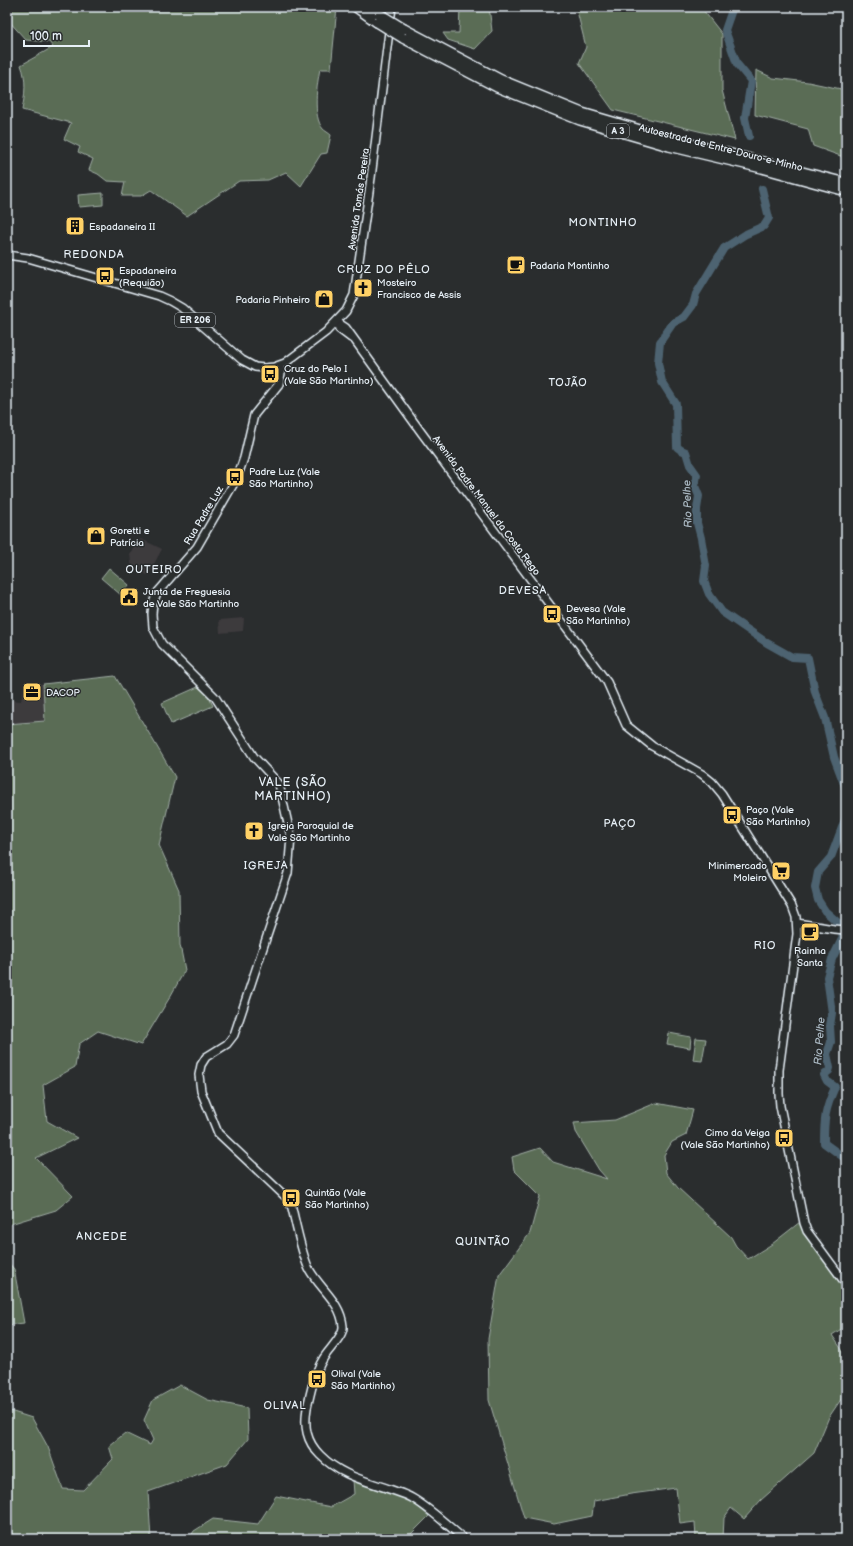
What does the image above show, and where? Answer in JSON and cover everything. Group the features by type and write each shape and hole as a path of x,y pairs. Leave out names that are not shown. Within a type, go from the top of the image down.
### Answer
{"highway":[{"name":"Autoestrada de Entre-Douro-e-Minho","path":"356,7 378,17 497,87 580,120 669,146 762,168 846,191"},
{"name":"Autoestrada de Entre-Douro-e-Minho","path":"370,7 378,17"},
{"name":"Autoestrada de Entre-Douro-e-Minho","path":"403,33 501,80 582,112 671,139 765,161 846,183"}],"main road":[{"name":"Avenida Tomás Pereira","path":"7,254 28,258 91,276 170,301 182,308 248,364 264,368 280,366 291,360 337,322 349,306 354,295 358,277 392,7"},
{"path":"326,332 345,331 345,322 349,306"},
{"name":"Avenida Padre Manuel da Costa Rego","path":"337,322 353,340 607,682 626,725 652,746 702,774 712,782 722,794 792,906 796,917 797,934 780,1070 780,1106 804,1224 807,1231 846,1284"},
{"name":"Rua Padre Luz","path":"280,366 281,373 279,384 257,409 254,415 243,464 237,478 197,546 157,593 153,603 153,627 155,634 162,644 215,697 254,757 279,784 291,837 288,873 232,1039 227,1044 206,1057 201,1065 199,1075 201,1091 218,1133 288,1199 292,1208 309,1269 339,1312 343,1327 341,1334 318,1368 312,1386 305,1420 306,1430 310,1442 325,1460 338,1470 412,1498 464,1539"},
{"path":"797,923 834,930 846,930"}],"shaded area":[{"path":"141,539 162,549 148,575 132,570 130,554 135,544"},
{"path":"244,618 243,631 220,633 219,620"},
{"name":"DACOP","path":"25,682 43,684 45,721 7,724 7,700 21,701"}],"green space":[{"path":"7,7 337,7 331,69 320,69 316,100 317,116 320,123 323,129 331,135 327,153 321,154 301,186 286,172 268,180 239,181 187,216 151,190 141,196 122,196 125,182 107,181 98,174 89,170 93,159 78,152 80,147 64,139 71,123 22,110 25,88 21,65 53,47 49,42 26,40 7,19"},
{"path":"460,7 489,7 492,31 475,49 448,40 443,33 459,33"},
{"path":"576,7 703,7 703,10 722,34 722,90 735,140 613,110 579,63 586,47"},
{"path":"756,70 773,78 808,82 846,90 846,158 813,146 808,129 755,115"},
{"path":"103,193 103,205 79,207 78,195"},
{"path":"109,568 129,585 121,595 101,578"},
{"path":"115,676 175,777 159,845 179,890 180,945 185,970 141,1045 98,1031 79,1044 75,1067 43,1085 47,1121 77,1138 36,1158 73,1196 56,1210 7,1225 7,724 45,721 43,684"},
{"path":"198,687 204,692 206,691 213,706 171,724 162,703"},
{"path":"669,1033 691,1037 690,1048 667,1044"},
{"path":"696,1038 706,1039 702,1061 693,1060"},
{"path":"656,1103 693,1110 686,1135 672,1142 664,1155 666,1173 678,1188 731,1237 736,1246 748,1259 772,1244 800,1222 846,1292 846,1326 832,1335 846,1356 846,1392 829,1417 814,1453 761,1500 744,1519 731,1508 724,1518 723,1539 696,1539 695,1522 680,1524 676,1488 594,1501 592,1516 554,1524 524,1518 489,1400 488,1339 499,1275 530,1233 540,1196 514,1170 512,1157 540,1148 553,1162 607,1179 599,1170 576,1132 574,1123 615,1120"},
{"path":"7,1261 14,1269 24,1323 7,1325"},
{"path":"180,1385 208,1400 247,1408 248,1439 227,1464 148,1492 151,1539 7,1539 7,1410 32,1418 48,1447 63,1489 83,1490 113,1459 109,1446 125,1433 150,1445 153,1440 144,1420 153,1400"},
{"path":"353,1480 404,1496 429,1516 411,1534 410,1539 189,1539 194,1531 213,1519 258,1524 276,1496 331,1507 354,1494"}],"waterway":[{"name":"Rio Pelhe","path":"733,7 725,30 737,64 751,81 745,118 749,136"},
{"name":"Rio Pelhe","path":"762,189 769,218 764,226 746,234 724,248 696,294 693,305 684,317 673,323 660,342 658,363 662,382 676,404 677,447 686,452 690,465 697,475 695,486 699,496 697,523 706,566 704,581 709,594 722,612 767,643 792,657 808,658 815,692 825,718 834,757 846,789"},
{"name":"Rio Pelhe","path":"843,927 825,911 818,900 815,888 818,872 831,857 846,817"},
{"name":"Rio Pelhe","path":"843,932 842,939 832,959 827,977 832,1013 830,1026 831,1042 827,1054 830,1068 824,1075 827,1081 835,1087 826,1114 824,1143 846,1159"}],"place":[{"name":"Espadaneira II","path":"75,226"},
{"name":"Padaria Montinho","path":"516,265"},
{"name":"Espadaneira (Requião)","path":"105,276"},
{"name":"Mosteiro Francisco de Assis","path":"363,288"},
{"name":"Padaria Pinheiro","path":"324,299"},
{"name":"Cruz do Pelo I (Vale São Martinho)","path":"270,374"},
{"name":"Padre Luz (Vale São Martinho)","path":"235,477"},
{"name":"Goretti e Patrícia","path":"96,536"},
{"name":"Junta de Freguesia de Vale São Martinho","path":"129,597"},
{"name":"Devesa (Vale São Martinho)","path":"552,614"},
{"name":"DACOP","path":"32,692"},
{"name":"Paço (Vale São Martinho)","path":"732,815"},
{"name":"Igreja Paroquial de Vale São Martinho","path":"254,831"},
{"name":"Minimercado Moleiro","path":"781,871"},
{"name":"Rainha Santa","path":"810,932"},
{"name":"Cimo da Veiga (Vale São Martinho)","path":"784,1138"},
{"name":"Quintão (Vale São Martinho)","path":"291,1198"},
{"name":"Olival (Vale São Martinho)","path":"317,1379"}],"district":[{"name":"MONTINHO","path":"603,222"},
{"name":"REDONDA","path":"94,254"},
{"name":"CRUZ DO PÊLO","path":"384,269"},
{"name":"TOJÃO","path":"568,382"},
{"name":"OUTEIRO","path":"154,569"},
{"name":"DEVESA","path":"523,590"},
{"name":"VALE (SÃO MARTINHO)","path":"293,789"},
{"name":"PAÇO","path":"620,823"},
{"name":"IGREJA","path":"266,865"},
{"name":"RIO","path":"765,945"},
{"name":"ANCEDE","path":"102,1236"},
{"name":"QUINTÃO","path":"483,1241"},
{"name":"OLIVAL","path":"285,1405"}]}
